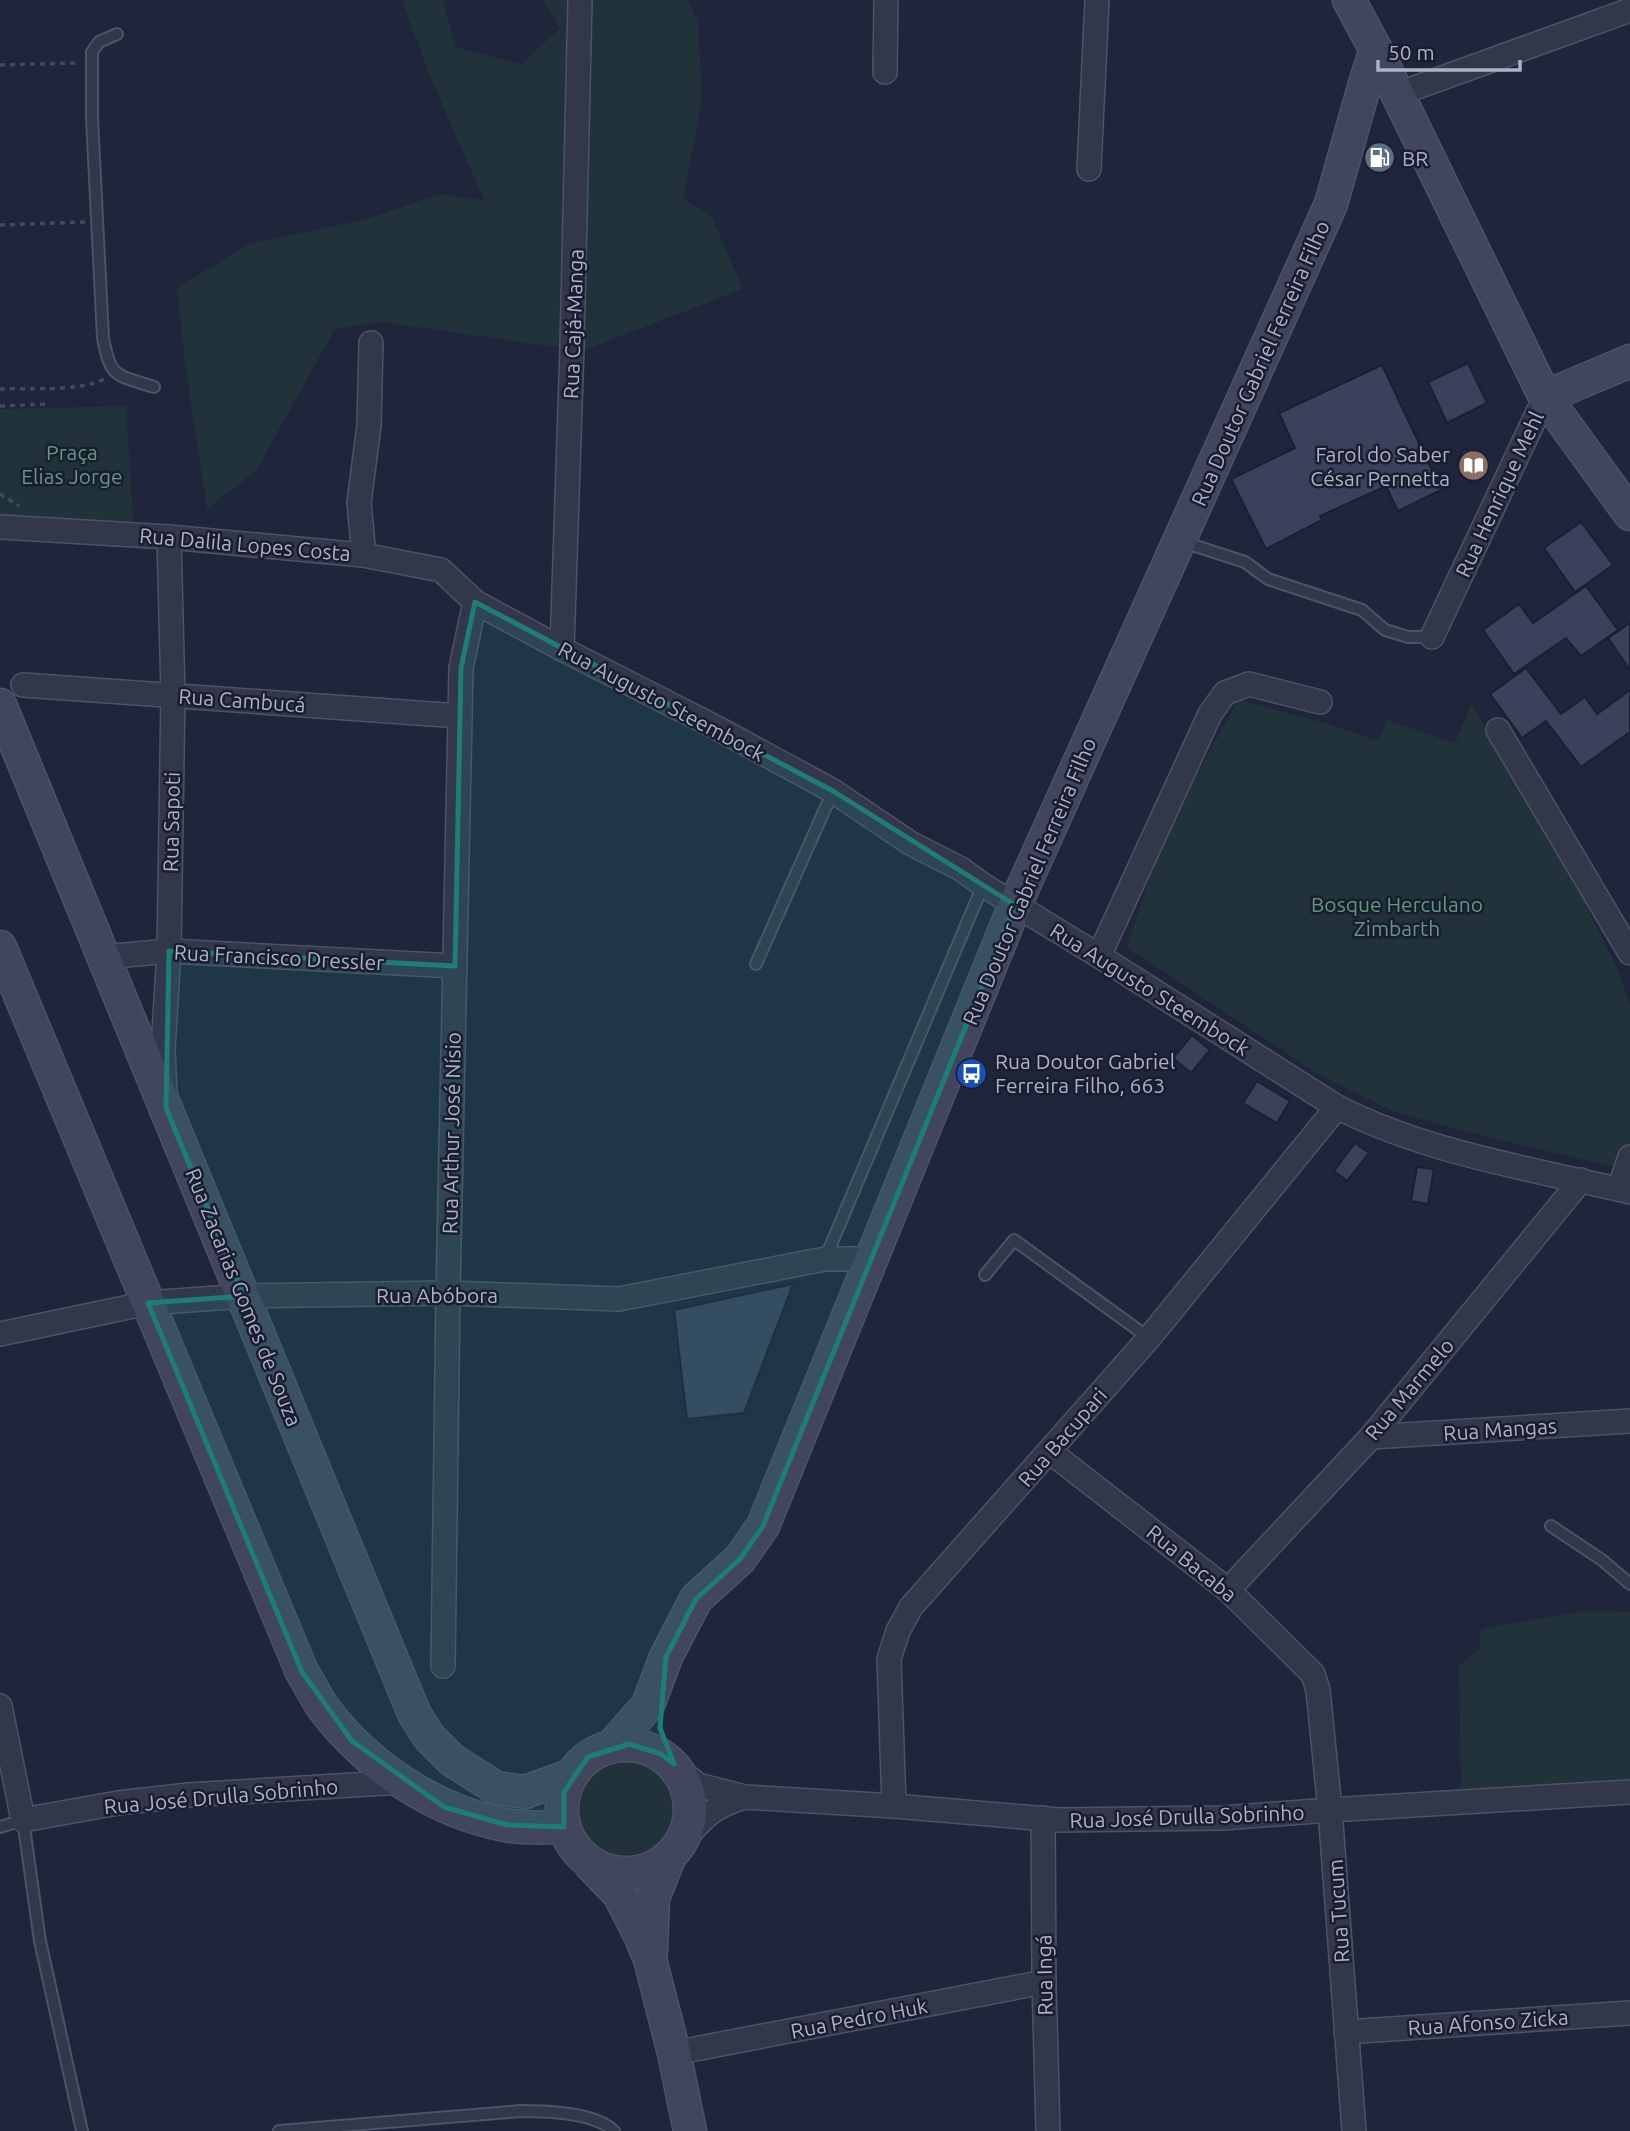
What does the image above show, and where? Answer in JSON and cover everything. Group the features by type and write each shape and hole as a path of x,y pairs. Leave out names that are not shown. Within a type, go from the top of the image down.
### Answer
{"main road":[{"name":"Rua Doutor Gabriel Ferreira Filho","path":"1342,0 1352,36 1353,129"},
{"path":"1349,0 1545,397 1630,514"},
{"name":"Rua Doutor Gabriel Ferreira Filho","path":"612,1746 648,1705 666,1657 696,1599 740,1559 763,1526 1015,905 1331,204 1376,50"},
{"path":"1353,129 1366,112 1379,104 1400,99"},
{"name":"Rua Henrique Mehl","path":"1545,397 1630,361"},
{"name":"Rua Zacarias Gomes de Souza","path":"12,695 104,957 414,1713 429,1737 452,1760 496,1788 525,1792 570,1776"},
{"path":"4,966 302,1672 323,1707 352,1741 401,1782 444,1807 507,1825 564,1827"},
{"name":"Rua Doutor Gabriel Ferreira Filho","path":"666,1657 660,1728 676,1767"},
{"path":"650,1959 653,1898 691,1819 690,1793 676,1767 661,1754 646,1747 629,1744 612,1746 588,1756 570,1776 561,1810 564,1827 570,1842 580,1854 620,1894 650,1959 690,2131"},
{"path":"580,1854 596,1866 614,1872 633,1873 652,1868 675,1850"}],"street":[{"name":"Rua Cajá-Manga","path":"562,649 580,0"},
{"path":"885,72 886,0"},
{"path":"1089,169 1097,0"},
{"path":"1400,99 1630,10"},
{"path":"363,555 359,503 369,425 371,343"},
{"name":"Rua Henrique Mehl","path":"1432,636 1545,397"},
{"name":"Rua Dalila Lopes Costa","path":"0,527 169,537 363,555 441,570 475,602"},
{"name":"Rua Sapoti","path":"166,1108 163,1050 169,951 173,695 169,537"},
{"name":"Rua Augusto Steembock","path":"475,602 833,791 911,843 961,869 1337,1107 1372,1124 1420,1141 1625,1190"},
{"name":"Rua Arthur José Nísio","path":"443,1666 461,668 475,602"},
{"path":"1099,956 1210,714 1225,693 1249,684 1320,702"},
{"name":"Rua Cambucá","path":"12,695 173,695 460,716"},
{"path":"1499,730 1630,953"},
{"name":"Rua Francisco Dressler","path":"104,957 169,951 455,966"},
{"name":"Rua Bacupari","path":"894,1806 889,1659 898,1631 911,1607 1149,1338 1337,1107"},
{"path":"1625,1190 1630,1157"},
{"name":"Rua Marmelo","path":"1228,1590 1371,1437 1581,1180"},
{"name":"Rua Abóbora","path":"0,1334 148,1303 244,1296 448,1293 619,1299 825,1259 873,1259"},
{"name":"Rua Mangas","path":"1371,1437 1630,1421"},
{"name":"Rua Bacaba","path":"1049,1451 1228,1590 1313,1674 1318,1690"},
{"name":"Rua Tucum","path":"1318,1690 1330,1810 1354,2131"},
{"path":"0,1706 23,1820"},
{"name":"Rua José Drulla Sobrinho","path":"676,1767 698,1785 745,1797 1059,1820 1223,1818 1630,1792"},
{"name":"Rua José Drulla Sobrinho","path":"23,1820 118,1803 189,1795 401,1782"},
{"name":"Rua José Drulla Sobrinho","path":"675,1850 704,1817 725,1803 745,1797"},
{"name":"Rua Ingá","path":"1043,1818 1048,2131"},
{"name":"Rua Pedro Huk","path":"674,2053 1044,1982"},
{"name":"Rua Afonso Zicka","path":"1346,2032 1630,2013"}],"lane":[{"path":"117,34 99,42 92,52 92,118 103,338 108,363 116,374 153,387"},
{"path":"1180,541 1245,562 1268,579 1362,610 1385,630 1408,637 1432,636"},
{"path":"756,964 833,791"},
{"path":"825,1259 983,885"},
{"path":"985,1275 1014,1240 1149,1338"},
{"path":"1551,1526 1602,1560 1630,1584"},
{"path":"23,1820 40,1941 82,2131"},
{"name":"Rua José Drulla Sobrinho","path":"0,1827 23,1820"},
{"path":"279,2131 552,2110 593,2120 611,2127 614,2131"}],"path":[{"path":"0,65 92,63"},
{"path":"0,225 97,221"},
{"path":"0,388 93,384 116,374"},
{"path":"0,405 48,404"}],"highlighted area":[{"path":"475,602 833,791 1015,905 763,1526 740,1559 696,1599 666,1657 660,1728 674,1764 661,1754 629,1744 588,1757 564,1792 564,1827 507,1825 444,1807 352,1741 302,1672 148,1303 244,1296 166,1108 169,951 455,966 461,668"}],"green space":[{"path":"402,0 443,0 455,47 521,64 560,28 542,0 687,0 698,20 702,101 683,199 712,217 743,289 582,351 382,322 335,329 256,471 207,509 185,364 177,288 249,244 367,219 440,194 484,200 429,74"},
{"name":"Praça Elias Jorge","path":"126,406 134,529 0,516 0,409"},
{"name":"Bosque Herculano Zimbarth","path":"1238,700 1329,724 1378,741 1387,720 1455,743 1471,704 1547,826 1616,966 1630,1003 1630,1147 1622,1169 1392,1111 1321,1076 1127,947 1164,834"},
{"path":"1585,1611 1630,1612 1630,1792 1461,1802 1459,1665 1479,1650 1481,1629"},
{"path":"626,1756 646,1760 664,1771 675,1789 679,1809 675,1829 664,1847 646,1858 626,1862 606,1858 588,1847 577,1829 573,1809 577,1789 588,1771 606,1760"}],"building":[{"path":"1468,363 1487,403 1447,423 1428,382"},
{"path":"1382,365 1441,490 1398,511 1386,486 1320,516 1322,520 1266,549 1231,479 1295,448 1279,413"},
{"name":"Farol do Saber César Pernetta","path":"1464,449 1487,460 1475,484 1460,476 1458,459"},
{"path":"1581,522 1613,565 1575,592 1544,548"},
{"path":"1586,586 1618,630 1581,656 1566,638 1514,674 1483,630 1519,604 1533,623"},
{"path":"1630,623 1630,670 1608,638"},
{"path":"1526,668 1561,714 1585,697 1597,714 1630,690 1630,732 1581,767 1546,721 1522,738 1490,694"},
{"path":"1192,1035 1210,1050 1191,1073 1173,1058"},
{"path":"1257,1081 1290,1101 1277,1123 1243,1103"},
{"path":"1355,1143 1369,1153 1347,1181 1334,1171"},
{"path":"1417,1167 1434,1169 1428,1204 1411,1201"},
{"path":"793,1284 744,1413 687,1419 674,1310"}],"place":[{"name":"BR","path":"1379,158"},
{"name":"Farol do Saber César Pernetta","path":"1473,466"},
{"name":"Rua Doutor Gabriel Ferreira Filho, 663","path":"972,1073"}]}
